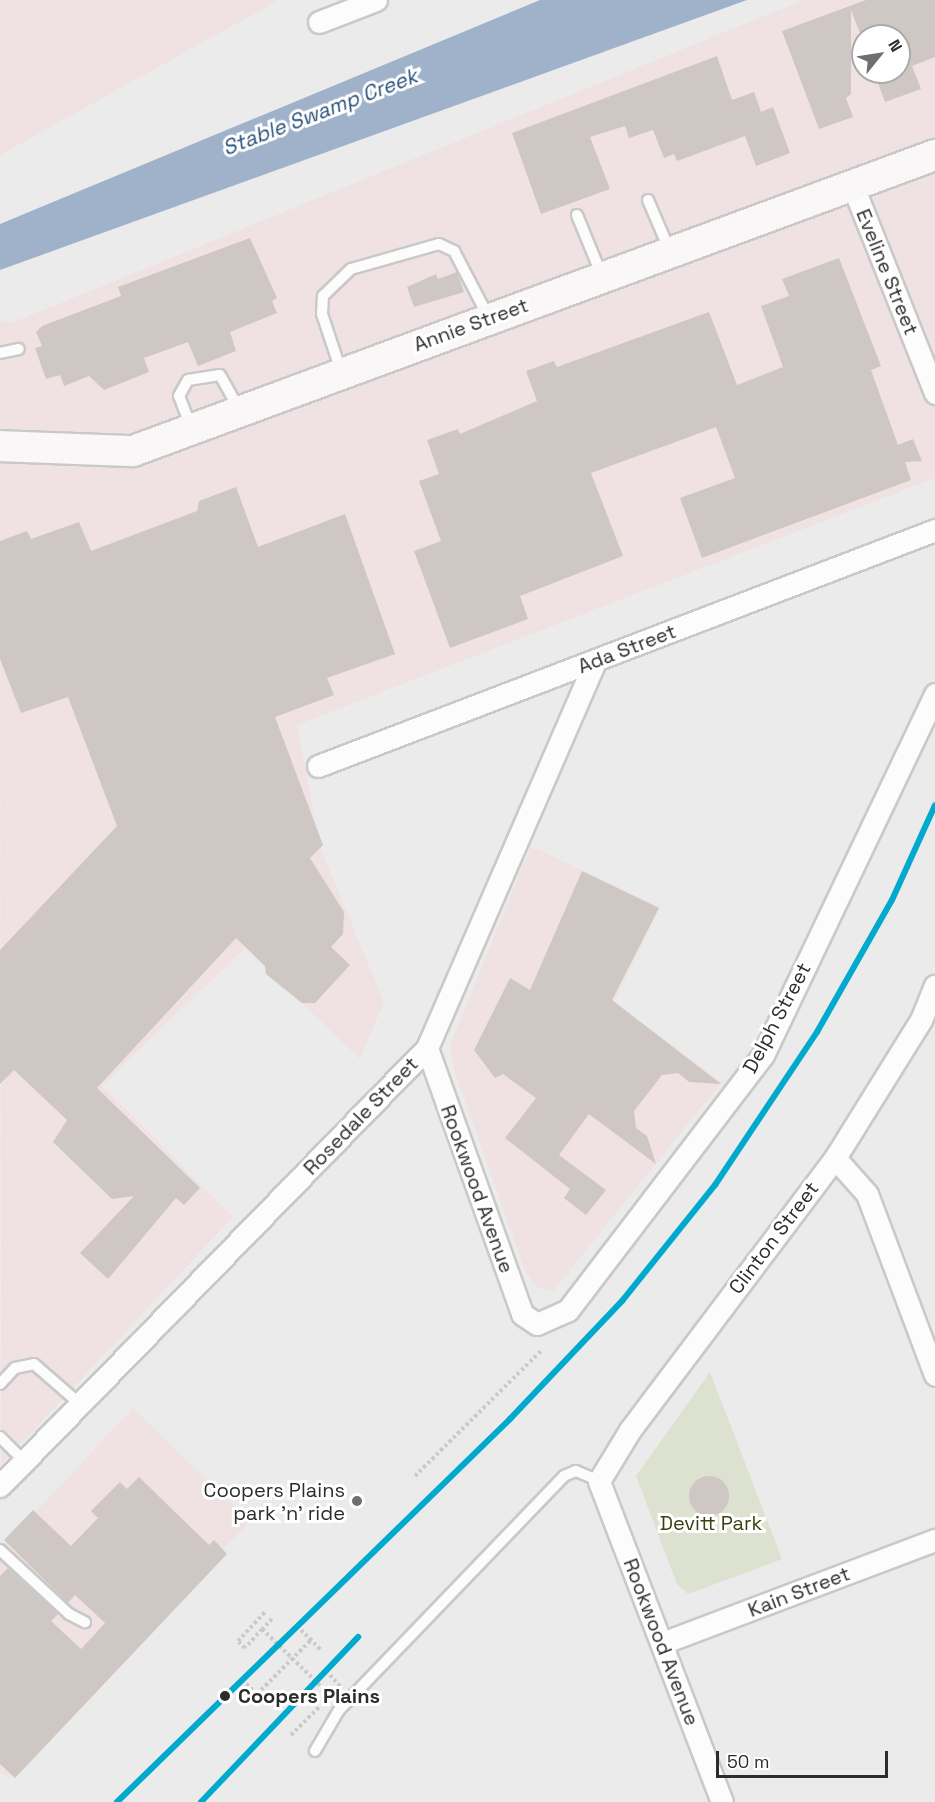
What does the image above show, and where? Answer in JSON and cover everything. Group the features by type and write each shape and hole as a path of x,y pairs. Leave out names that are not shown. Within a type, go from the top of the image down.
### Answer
{"street":[{"path":"319,22 376,0"},
{"name":"Annie Street","path":"0,446 133,451 935,155"},
{"name":"Eveline Street","path":"852,184 935,393"},
{"name":"Ada Street","path":"318,766 935,530"},
{"name":"Rosedale Street","path":"0,1486 427,1048 595,661"},
{"name":"Delph Street","path":"568,1311 763,1055 935,694"},
{"name":"Clinton Street","path":"599,1482 630,1430 835,1158 921,1020 935,986"},
{"name":"Rookwood Avenue","path":"427,1048 522,1314 537,1324 568,1311"},
{"path":"835,1158 867,1194 935,1375"},
{"name":"Rookwood Avenue","path":"599,1482 722,1802"},
{"name":"Kain Street","path":"662,1643 935,1540"}],"lane":[{"path":"648,200 671,251"},
{"path":"577,215 602,277"},
{"path":"342,373 322,314 323,296 351,268 439,244 454,251 489,319"},
{"path":"0,353 19,349"},
{"path":"192,429 179,396 188,380 220,375 241,411"},
{"path":"0,1384 15,1368 34,1364 80,1404"},
{"path":"0,1437 24,1461"},
{"path":"315,1750 339,1710 564,1476 576,1471 599,1482"},
{"path":"0,1550 69,1614 85,1622"}],"path":[{"path":"415,1476 541,1351"},
{"path":"265,1612 238,1641 245,1648 272,1620"},
{"path":"262,1629 330,1696"},
{"path":"302,1630 321,1650"},
{"path":"257,1694 311,1640"},
{"path":"291,1735 340,1685 330,1675"},
{"path":"246,1684 268,1705"}],"shaded area":[{"path":"0,0 279,0 0,155"},
{"path":"803,0 935,0 935,478 297,725 321,849 384,1002 360,1059 245,948 102,1086 233,1217 1,1465 0,321 14,322"},
{"path":"531,846 660,907 614,1002 722,1082 553,1291 535,1287 524,1268 453,1067 450,1045"},
{"path":"133,1408 250,1521 9,1779 0,1772 0,1550"}],"green space":[{"name":"Devitt Park","path":"710,1372 782,1559 688,1594 677,1584 636,1476"}],"water":[{"name":"Stable Swamp Creek","path":"540,0 747,0 0,270 0,224"}],"building":[{"path":"866,0 935,0 935,57 912,66 921,89 885,102 878,84 911,84 911,24 856,24 851,10 851,94 846,98 853,117 819,129 782,31"},
{"path":"717,56 732,100 754,92 761,112 773,107 790,153 756,166 745,136 677,161 674,154 664,158 653,130 629,138 625,126 590,137 610,189 541,214 512,133"},
{"path":"250,238 277,298 272,301 277,313 230,332 236,351 198,366 188,342 144,358 149,372 104,390 89,376 64,386 60,375 46,379 35,348 42,346 36,332 42,326 121,296 118,287"},
{"path":"839,258 881,366 871,370 898,445 913,439 922,461 905,462 911,480 702,558 680,498 735,478 716,427 591,473 623,556 520,596 528,619 450,648 414,551 441,541 419,481 439,474 427,440 458,429 460,434 537,401 526,371 554,361 557,367 709,312 737,385 783,367 761,306 789,296 782,279"},
{"path":"457,272 464,292 414,307 407,287 436,274 438,279"},
{"path":"236,487 258,547 345,514 395,654 327,678 334,695 275,717 323,845 310,858 344,912 343,934 331,947 350,965 315,1003 302,1003 266,974 265,966 236,938 97,1088 200,1188 184,1205 176,1198 108,1279 80,1253 134,1196 112,1199 53,1142 67,1120 14,1070 0,1084 0,950 117,826 68,697 21,713 0,659 0,541 27,531 31,539 79,522 91,551 197,511 199,501"},
{"path":"582,871 659,908 612,1000 721,1084 689,1082 678,1073 662,1075 634,1111 636,1128 647,1136 656,1164 589,1114 559,1155 606,1190 586,1215 564,1198 570,1189 505,1138 536,1098 503,1074 495,1078 474,1050 510,978 530,990"},
{"path":"709,1476 717,1477 723,1482 728,1488 728,1504 723,1510 717,1515 709,1516 701,1515 695,1510 690,1504 689,1496 690,1488 695,1482 701,1477"},
{"path":"139,1477 209,1545 214,1540 227,1554 15,1778 0,1764 0,1576 8,1568 58,1614 51,1621 81,1649 105,1623 75,1595 68,1603 4,1540 33,1510 71,1546 98,1518 91,1511 120,1482 127,1489"}],"transit line":[{"path":"117,1802 510,1419 622,1301 715,1185 817,1032 892,900 935,805"},
{"path":"201,1802 358,1637"}],"place":[{"name":"Coopers Plains park 'n' ride","path":"357,1501"},
{"name":"Coopers Plains","path":"225,1696"}]}
